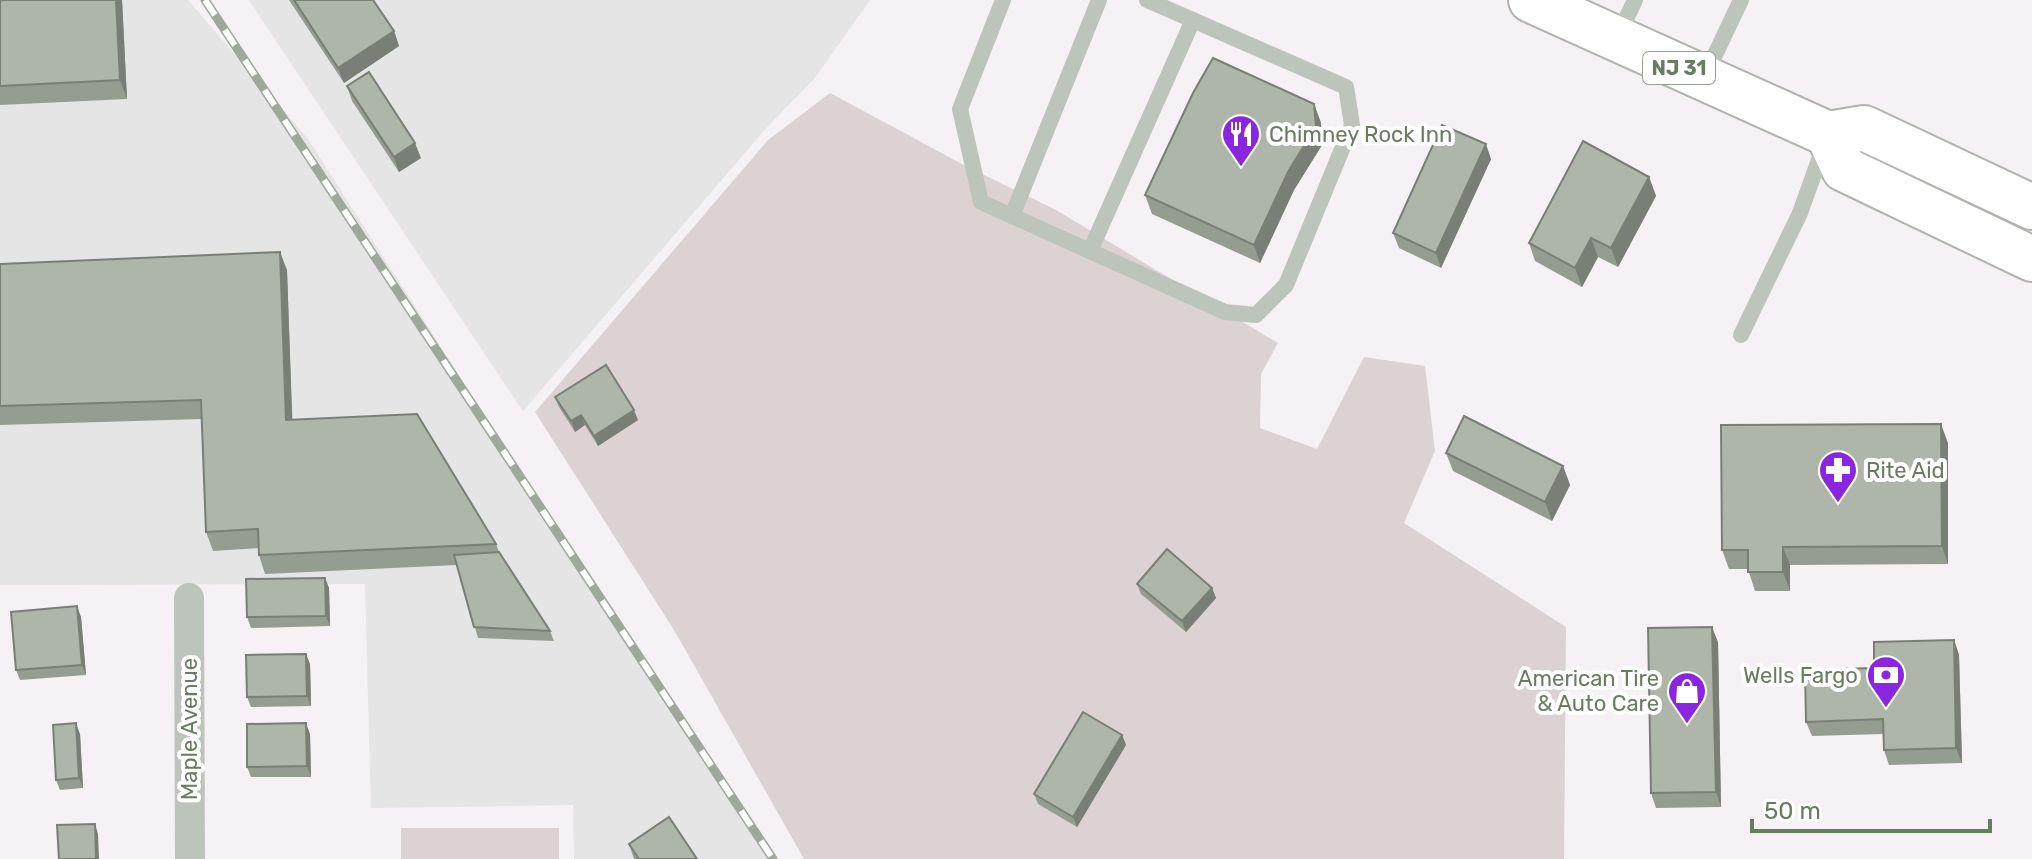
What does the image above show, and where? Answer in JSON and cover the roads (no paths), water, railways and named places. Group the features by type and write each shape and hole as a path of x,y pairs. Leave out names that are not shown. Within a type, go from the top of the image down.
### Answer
{"highway":[{"name":"NJ 31","path":"1531,0 1828,134"},
{"path":"2032,207 1864,128 1828,134 1844,169 2032,259"}],"street":[{"name":"Maple Avenue","path":"189,598 190,859"}],"lane":[{"path":"1003,0 960,109 981,202 1225,312 1256,315 1286,285 1352,125 1346,87 1147,0"},
{"path":"1012,216 1099,0"},
{"path":"1617,40 1635,0"},
{"path":"1703,80 1741,0"},
{"path":"1090,251 1193,20"},
{"path":"1741,335 1800,213 1828,134"}],"railway":[{"path":"205,0 773,859"}],"place":[{"name":"Chimney Rock Inn","path":"1241,168"},
{"name":"Rite Aid","path":"1838,504"},
{"name":"Wells Fargo","path":"1886,709"},
{"name":"American Tire & Auto Care","path":"1687,725"}]}
